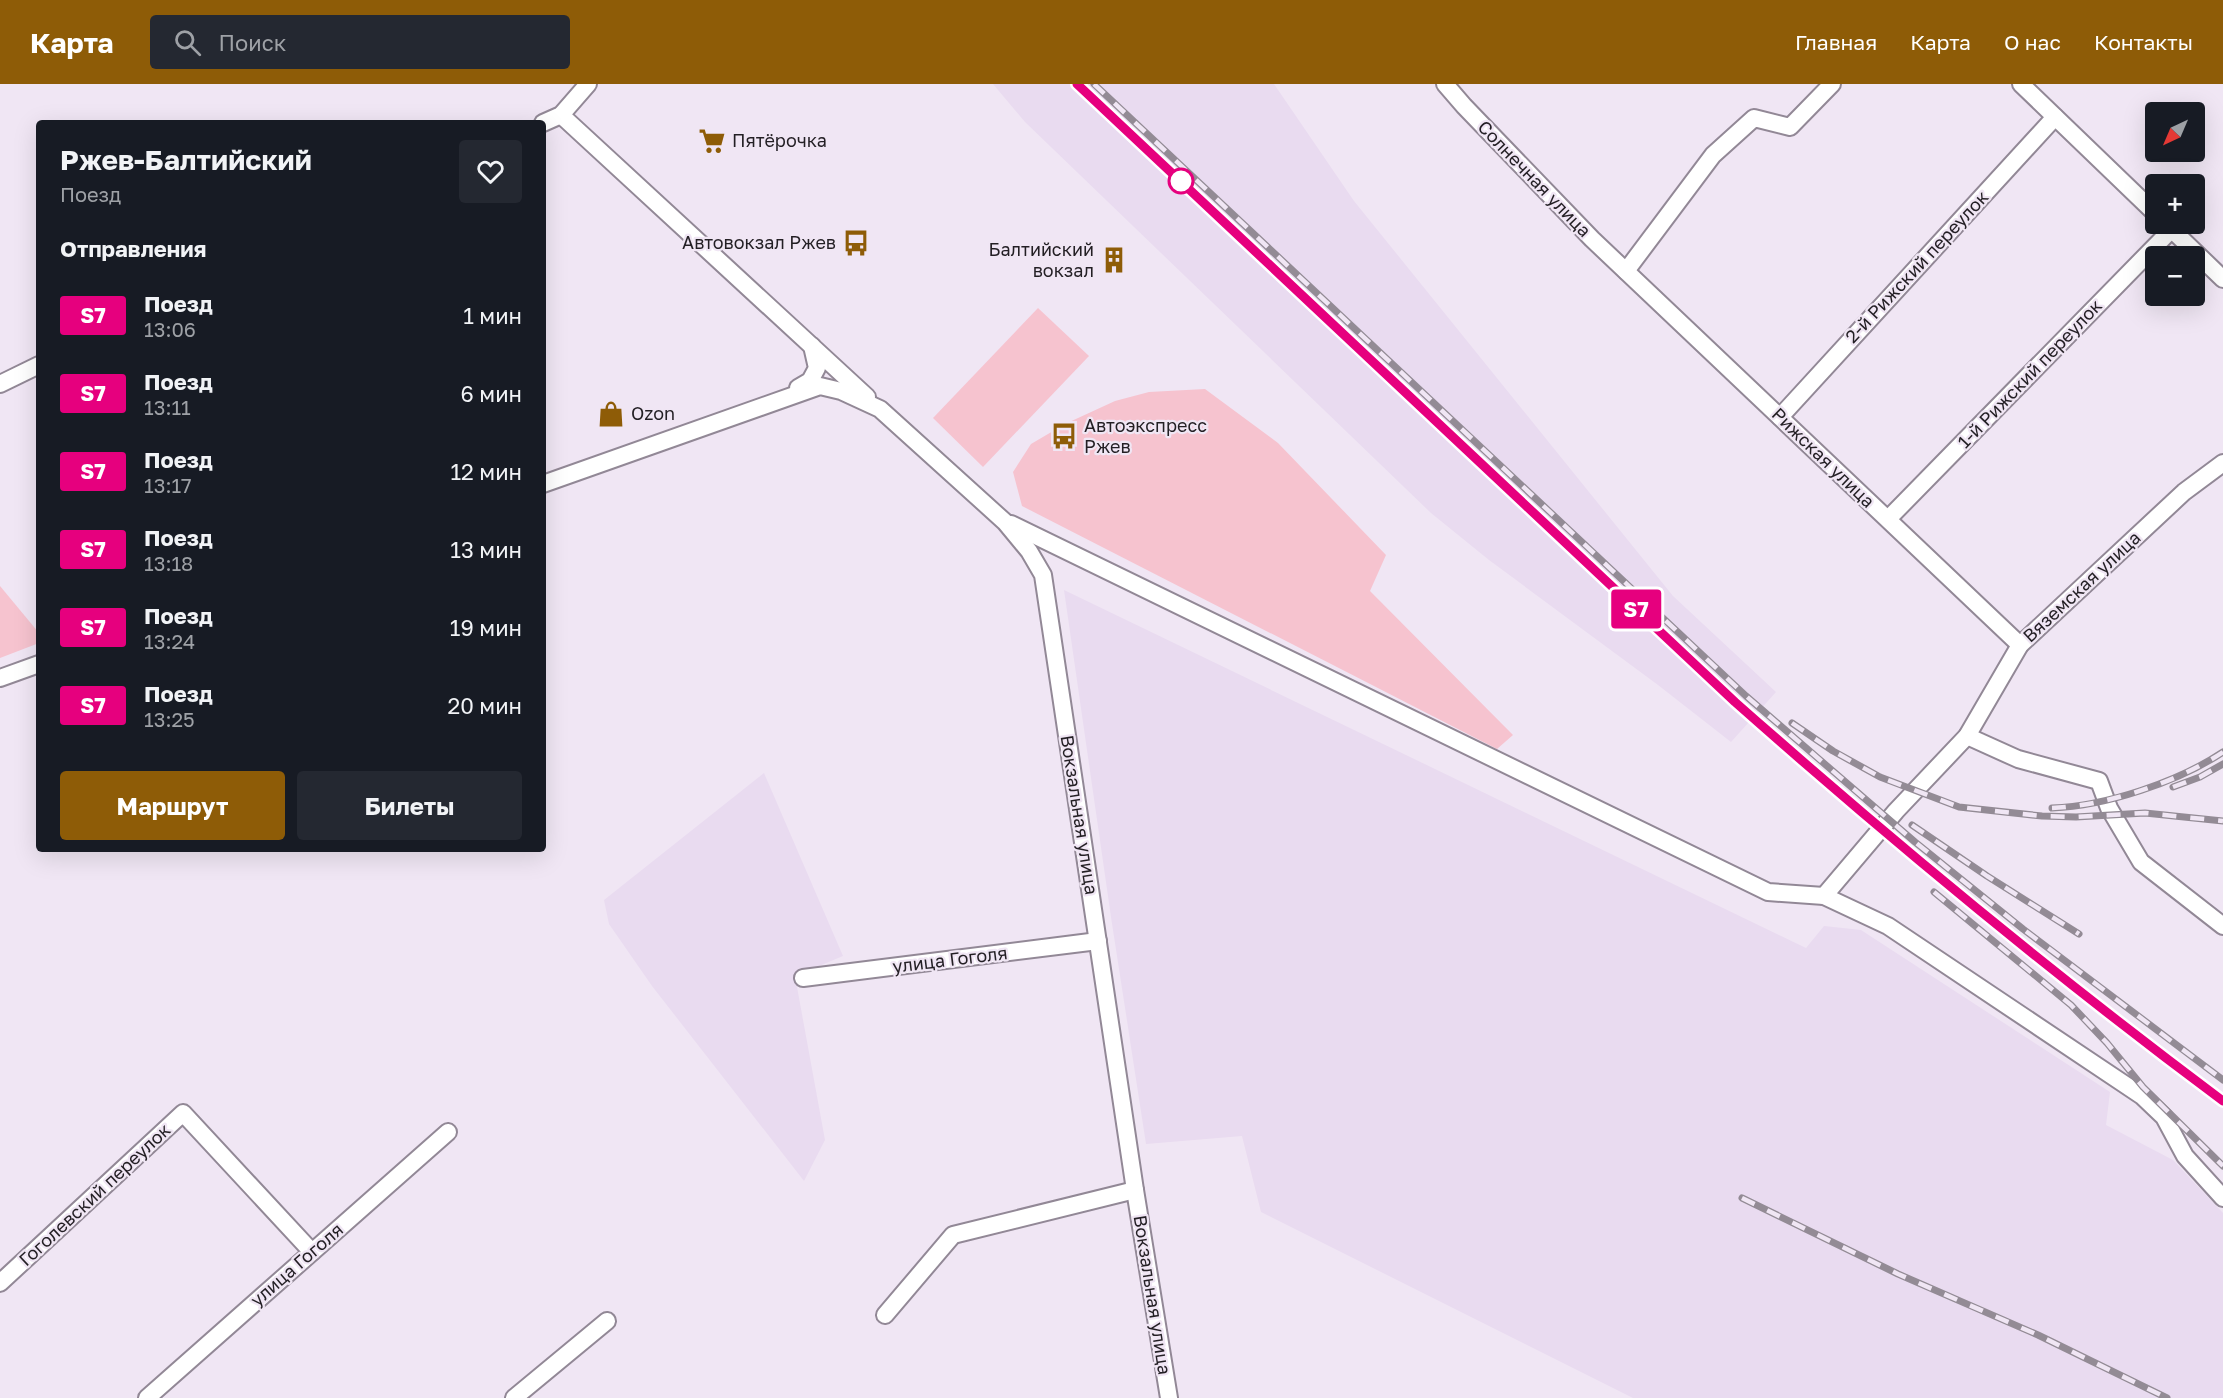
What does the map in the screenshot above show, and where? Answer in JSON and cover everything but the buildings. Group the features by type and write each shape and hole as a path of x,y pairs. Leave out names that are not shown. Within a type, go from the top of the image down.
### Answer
{"street":[{"path":"546,122 561,115 588,84"},
{"name":"Солнечная улица","path":"1445,84 1584,231 1626,271"},
{"path":"1626,271 1713,155 1754,117 1790,127 1832,84"},
{"path":"2021,84 2145,203"},
{"path":"561,115 880,409"},
{"name":"2-й Рижский переулок","path":"1780,417 2055,117"},
{"name":"1-й Рижский переулок","path":"1888,519 2161,234"},
{"path":"2177,234 2223,279"},
{"name":"Рижская улица","path":"1626,271 2020,645"},
{"path":"546,483 774,402 810,381 817,368 812,346"},
{"path":"0,384 36,366"},
{"name":"Вокзальная улица","path":"774,402 820,386 841,391 880,409 1005,522 1029,551 1043,575 1135,1190 1169,1398"},
{"name":"Вяземская улица","path":"1824,896 1896,811 1967,736 2020,645 2184,492 2223,463"},
{"path":"1005,522 1768,892 1824,896 1888,926 2142,1096 2164,1117 2185,1156 2223,1198"},
{"path":"0,678 36,665"},
{"path":"1967,736 2018,759 2099,781 2109,808 2141,862 2223,926"},
{"name":"улица Гоголя","path":"803,978 1098,941"},
{"name":"Гоголевский переулок","path":"0,1283 183,1113 312,1252"},
{"name":"улица Гоголя","path":"147,1398 448,1132"},
{"path":"885,1315 953,1235 1135,1190"},
{"path":"513,1398 607,1321"}],"shaded area":[{"path":"993,84 1274,84 1354,201 1673,596 1776,692 1731,742 1489,560 1431,513 1025,122"},
{"path":"1038,308 1089,356 983,467 933,418"},
{"path":"1205,389 1278,443 1386,555 1370,591 1513,735 1497,749 1022,506 1013,472 1031,444 1065,424 1115,401 1149,392"},
{"path":"0,586 36,629 36,644 0,658"},
{"path":"1064,590 1806,948 1824,926 1861,930 2110,1092 2106,1125 2173,1160 2223,1213 2223,1398 1633,1398 1261,1212 1242,1136 1146,1144"},
{"path":"764,773 843,956 795,976 825,1140 804,1181 652,986 609,924 604,900"}],"railway":[{"path":"1077,84 1735,702 1975,906 2223,1101"},
{"path":"1094,84 1746,696 1915,842 2023,929 2223,1080"},
{"path":"1792,723 1833,751 1880,777 1959,807 2042,816 2076,817 2145,813 2223,821"},
{"path":"2052,808 2095,803 2141,791 2185,773 2223,752"},
{"path":"2173,787 2200,777 2223,764"},
{"path":"1912,825 2079,934"},
{"path":"1934,892 2071,1005 2107,1043 2143,1087 2223,1166"},
{"path":"1742,1198 1898,1274 2038,1335 2167,1398"}],"train":[{"name":"S7","path":"1077,84 1735,702 1947,884 2142,1041 2223,1101"}],"place":[{"name":"Пятёрочка","path":"712,141"},
{"name":"Автовокзал Ржев","path":"856,243"},
{"name":"Балтийский вокзал","path":"1114,260"},
{"name":"Ozon","path":"611,414"},
{"name":"Автоэкспресс Ржев","path":"1064,436"}]}
